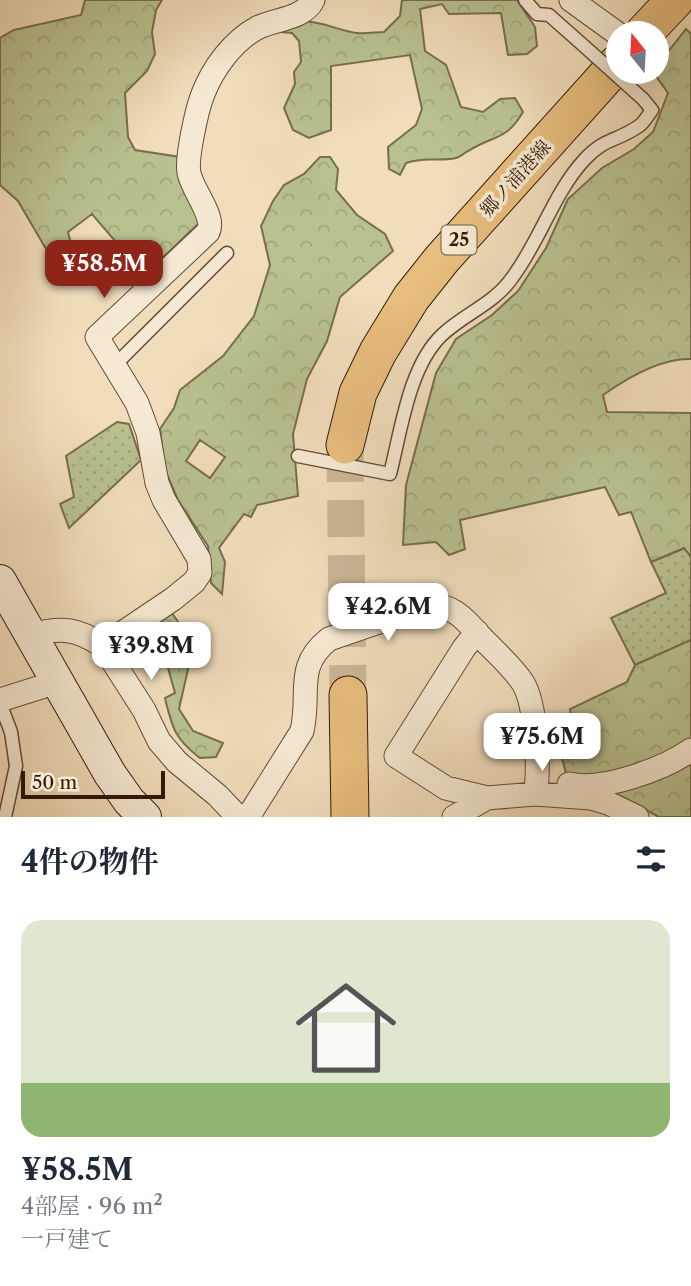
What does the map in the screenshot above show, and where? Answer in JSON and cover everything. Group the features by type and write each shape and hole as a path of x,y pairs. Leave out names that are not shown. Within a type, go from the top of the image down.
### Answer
{"main road":[{"path":"656,21 675,0"},
{"name":"郷ノ浦港線","path":"345,445 358,393 378,352 411,298 442,259 606,76"},
{"path":"0,580 110,774 145,817"},
{"path":"348,695 351,817"}],"street":[{"path":"103,646 173,599 194,583 200,573 199,559 164,500 148,433 137,403 97,337 208,232 212,225 193,189 188,170 196,117 203,92 213,75 230,49 243,38 258,28 310,8 313,0"},
{"path":"570,0 606,26"},
{"path":"248,817 303,731 309,661 323,644 329,639 433,606 453,610 524,684 529,698 537,753 537,786"},
{"path":"31,635 62,629 83,635 103,646 144,710 159,741 177,762 217,794 237,817"},
{"path":"477,632 464,648 396,756 446,788 487,797"},
{"path":"0,702 57,682"},
{"path":"454,817 487,797 537,786 602,783 655,770 691,750"},
{"path":"537,786 608,803 637,817"}],"lane":[{"path":"298,457 390,474 412,387 427,353 442,335 492,300 511,280 543,229 574,171 597,146 640,126 652,110 549,15 537,14 524,0"},
{"path":"115,365 227,253"},
{"path":"0,702 11,732 16,766 5,817"}],"green space":[{"path":"85,0 162,0 156,10 152,32 155,54 147,71 125,93 128,137 135,150 180,157 199,223 151,269 140,270 92,214 68,232 73,252 66,262 53,261 18,201 0,185 0,38 14,30 81,15"},
{"path":"402,0 517,0 535,27 537,46 527,54 508,55 501,13 449,14 442,4 420,9 425,51 446,65 461,107 483,112 500,99 515,98 523,112 505,133 478,145 460,157 406,163 400,175 389,169 388,147 416,125 422,109 410,55 331,66 331,130 309,138 293,130 284,108 295,84 294,72 301,62 299,41 292,33 279,32 287,25 306,21 357,33 384,32 400,16"},
{"path":"686,29 691,34 691,359 657,365 603,395 607,412 691,413 691,557 684,548 651,562 631,512 619,515 605,487 460,520 465,549 449,555 436,542 403,545 406,485 436,373 456,339 492,315 518,291 546,248 568,199 602,168 634,149 653,132 668,93 662,84 669,84 669,51"},
{"path":"320,157 330,157 338,169 336,190 357,215 385,234 393,251 340,297 327,341 307,379 293,434 298,496 257,505 251,517 244,514 219,548 225,562 222,594 211,583 208,546 178,500 165,470 160,429 174,408 180,390 223,356 254,316 270,265 261,226 284,185 304,174","holes":["200,440 225,457 210,478 186,461"]},
{"path":"117,422 129,424 141,460 69,528 60,504 74,497 66,456"},
{"path":"685,548 691,557 691,640 635,665 611,618 666,593 651,562"},
{"path":"171,612 199,650 191,656 179,709 193,731 223,743 216,757 200,758 185,745 176,732 165,698 175,693 165,657 141,664 124,647"},
{"path":"691,640 691,817 659,817 624,798 566,773 557,740 572,732 570,709 627,682 635,665"}],"tunnel":[{"path":"345,445 348,695"}]}
